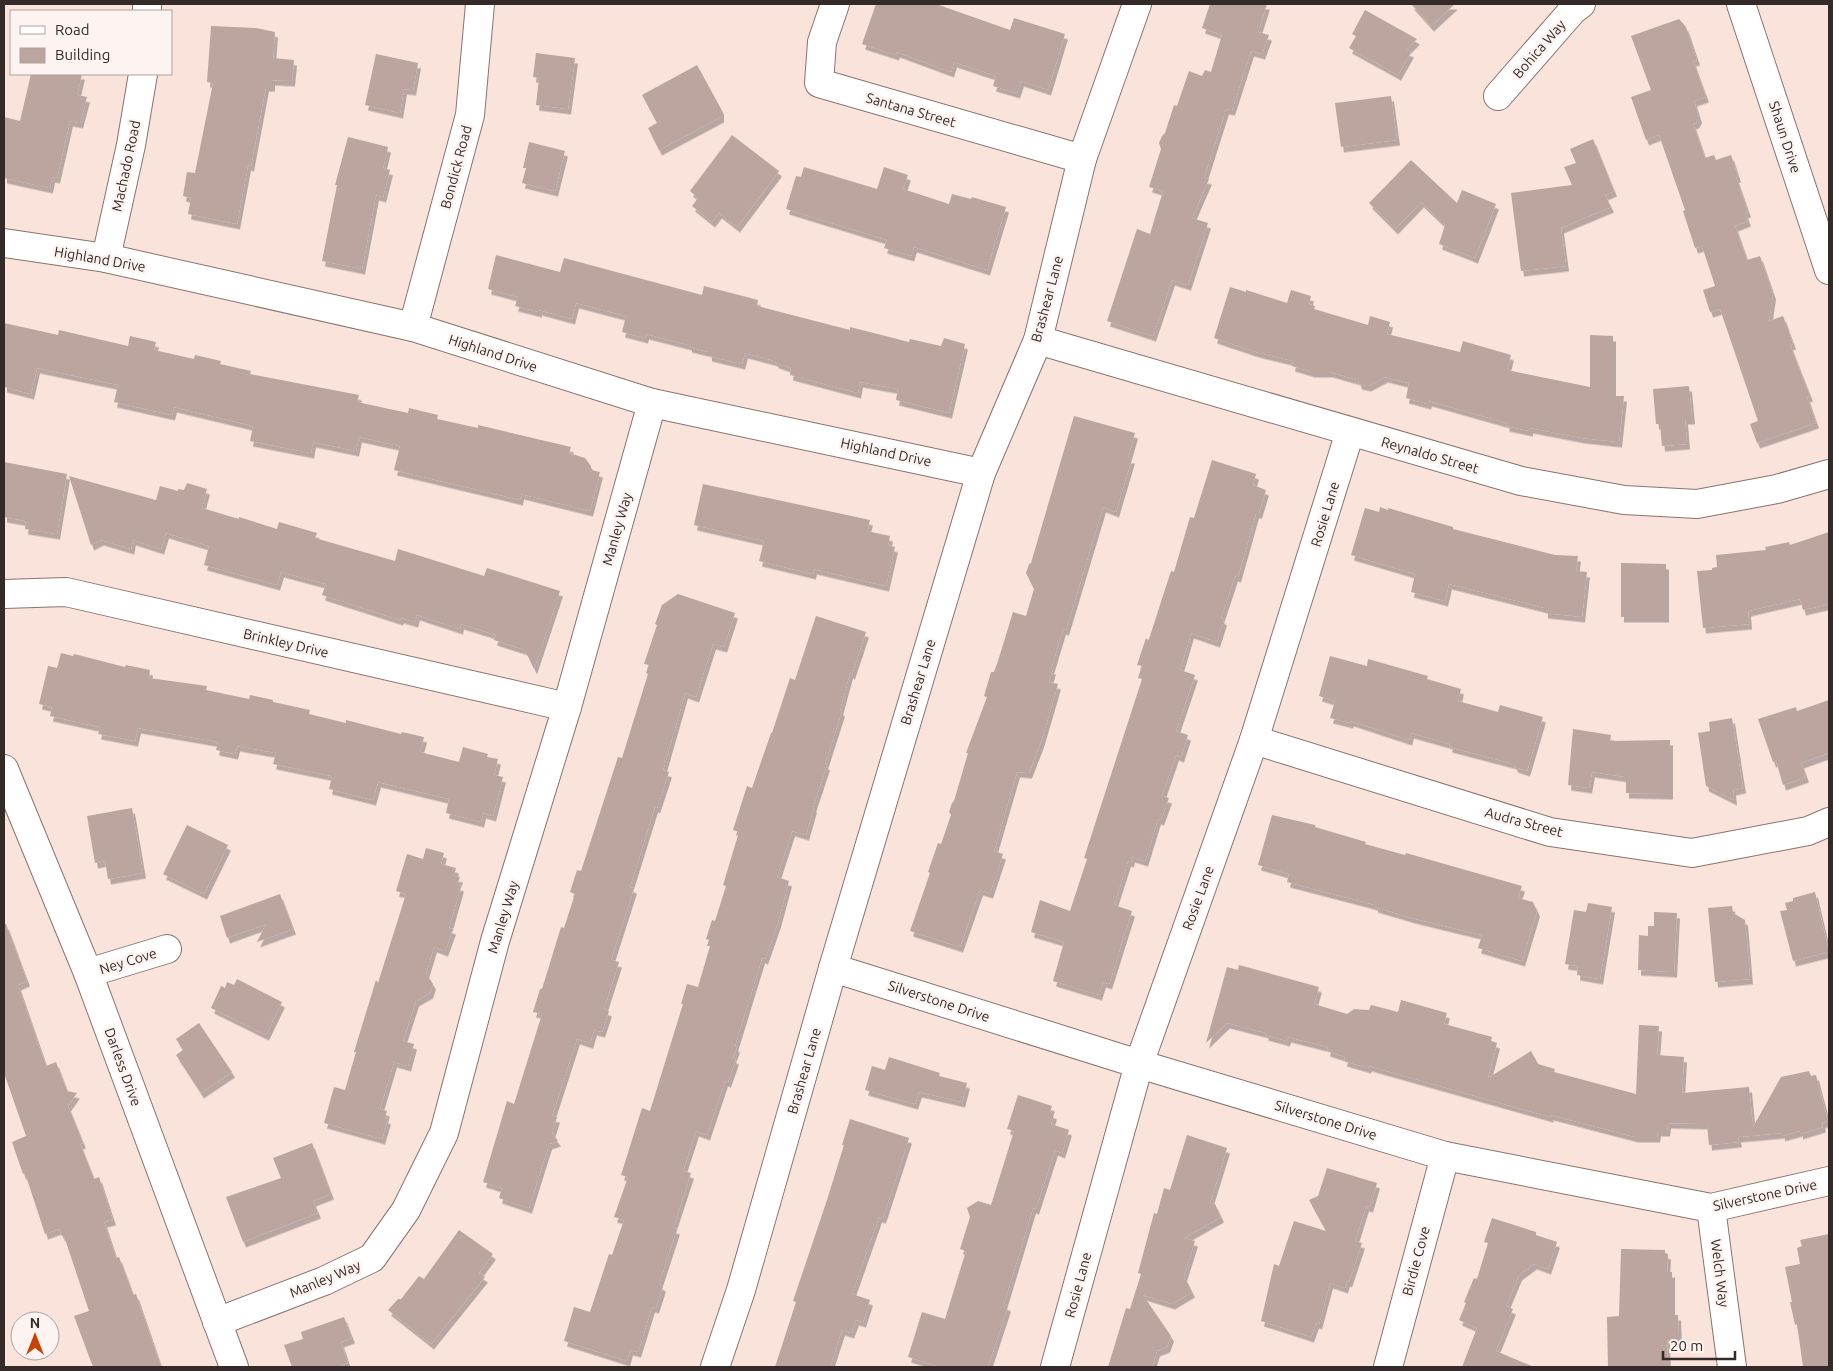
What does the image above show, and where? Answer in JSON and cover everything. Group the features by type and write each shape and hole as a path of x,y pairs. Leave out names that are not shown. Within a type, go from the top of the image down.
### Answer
{"street":[{"name":"Bondick Road","path":"413,327 470,115 480,4"},
{"name":"Santana Street","path":"834,4 822,42 818,83 1082,159"},
{"name":"Brashear Lane","path":"715,1367 741,1290 833,968 981,473 1038,340 1082,159 1137,4"},
{"name":"Bohica Way","path":"1498,96 1572,10 1580,4"},
{"name":"Shaun Drive","path":"1741,4 1829,270"},
{"name":"Machado Road","path":"106,258 131,145 143,75"},
{"name":"Highland Drive","path":"4,243 106,258 413,327 652,403 981,473"},
{"name":"Reynaldo Street","path":"1038,340 1521,481 1624,500 1697,504 1777,489 1829,474"},
{"name":"Manley Way","path":"217,1322 324,1281 372,1258 406,1210 444,1133 495,941 568,707 652,403"},
{"name":"Rosie Lane","path":"1055,1367 1139,1064 1254,740 1350,432"},
{"name":"Brinkley Drive","path":"4,594 66,592 568,707"},
{"name":"Audra Street","path":"1254,740 1550,832 1692,852 1808,831 1829,822"},
{"name":"Darless Drive","path":"4,769 88,973 234,1367"},
{"name":"Ney Cove","path":"88,973 167,949"},
{"name":"Silverstone Drive","path":"833,968 1139,1064 1445,1156 1711,1208 1829,1181"},
{"name":"Birdie Cove","path":"1388,1367 1445,1156"},
{"name":"Welch Way","path":"1711,1208 1732,1367"}],"building":[{"path":"876,4 936,4 1010,30 1014,18 1065,34 1048,90 1021,81 1017,93 993,86 996,76 954,62 951,72 897,52 896,55 862,44"},
{"path":"1210,4 1267,4 1258,32 1269,35 1262,54 1251,51 1232,110 1226,109 1204,178 1209,179 1192,218 1208,223 1188,285 1172,280 1153,336 1107,321 1137,229 1150,234 1163,191 1149,187 1161,149 1159,143 1165,133 1174,105 1177,106 1189,71 1202,76 1205,70 1211,72 1222,35 1202,28"},
{"path":"1411,4 1455,4 1431,26"},
{"path":"1365,10 1417,39 1406,50 1411,52 1398,75 1349,48 1356,36 1352,34"},
{"path":"1679,19 1686,27 1697,60 1693,61 1706,97 1694,101 1699,118 1693,124 1705,158 1714,155 1716,160 1731,155 1748,212 1745,213 1748,221 1735,226 1747,260 1760,256 1773,294 1769,321 1783,316 1793,344 1790,345 1810,396 1807,397 1816,423 1757,443 1750,424 1758,421 1720,309 1710,312 1703,290 1715,286 1702,246 1695,248 1683,211 1685,210 1659,135 1646,140 1631,97 1651,90 1631,36"},
{"path":"211,26 256,28 275,32 273,58 294,60 292,81 272,80 272,86 266,86 251,166 248,165 237,224 188,214 191,198 183,196 187,172 195,173 213,83 207,82"},
{"path":"536,53 575,58 568,109 536,105 539,78 533,77"},
{"path":"376,54 418,63 413,90 404,89 400,113 365,105"},
{"path":"697,65 721,109 721,117 659,150 648,128 657,123 642,95"},
{"path":"31,75 82,75 77,95 87,97 80,123 70,121 57,178 52,177 50,188 4,178 4,117 20,121"},
{"path":"1391,96 1397,140 1341,147 1335,103"},
{"path":"732,135 779,171 737,227 719,213 712,222 692,206 698,198 690,191"},
{"path":"348,137 388,147 383,168 390,170 383,197 376,195 362,269 322,261 337,185 335,185"},
{"path":"1593,139 1614,191 1605,195 1611,207 1561,228 1566,266 1521,271 1511,193 1572,185 1564,167 1576,163 1570,149"},
{"path":"529,142 565,151 555,191 522,183 526,168 523,168"},
{"path":"1411,160 1457,203 1462,190 1496,204 1475,258 1439,244 1445,225 1421,202 1395,229 1369,203"},
{"path":"804,167 877,189 884,167 908,175 903,189 949,204 952,194 971,199 972,197 1006,207 987,270 914,247 911,256 884,248 887,240 786,209 796,176 801,177"},
{"path":"496,255 560,272 564,258 702,295 704,286 758,300 757,306 850,330 850,327 909,342 910,339 941,346 944,338 965,344 949,413 896,400 898,389 860,382 858,393 790,375 791,368 775,361 745,353 742,364 709,356 709,352 689,347 689,345 646,334 645,338 622,332 626,316 576,303 572,319 515,306 518,297 488,289"},
{"path":"1230,287 1287,303 1291,290 1311,296 1309,304 1315,306 1314,309 1368,325 1370,316 1390,322 1387,334 1460,352 1463,341 1511,355 1507,370 1590,387 1590,335 1613,336 1613,396 1624,396 1619,442 1582,438 1530,428 1530,431 1506,426 1507,423 1429,401 1428,404 1406,398 1409,383 1385,377 1368,386 1359,384 1358,380 1330,372 1312,372 1292,366 1293,361 1256,352 1214,338"},
{"path":"4,323 58,335 59,330 128,346 130,336 156,342 154,350 194,359 195,355 221,361 220,364 251,371 250,374 359,395 357,402 408,413 409,408 438,415 437,419 478,428 478,425 571,447 569,453 585,458 591,466 591,470 600,472 590,511 521,494 520,500 394,470 400,446 359,437 356,451 313,442 311,453 250,441 253,426 174,407 172,415 114,402 118,385 37,368 31,394 4,387"},
{"path":"1689,386 1692,419 1685,419 1687,444 1662,446 1660,424 1656,424 1653,389"},
{"path":"1074,416 1135,433 1128,458 1132,458 1116,512 1103,507 1066,630 1063,629 1051,669 1053,669 1049,682 1058,684 1041,742 1029,773 1017,772 994,851 1003,854 990,893 980,890 960,947 910,931 938,843 941,844 951,815 949,812 968,753 966,753 987,697 984,696 991,672 994,672 1013,612 1026,616 1034,589 1026,573 1031,563"},
{"path":"1212,460 1256,474 1253,485 1266,490 1259,513 1256,513 1238,577 1235,576 1221,618 1224,620 1217,642 1191,633 1180,670 1195,675 1176,731 1188,735 1181,757 1176,755 1162,796 1169,798 1161,820 1158,819 1145,861 1132,857 1131,862 1128,861 1114,905 1132,911 1109,984 1103,982 1099,995 1053,981 1064,942 1031,932 1040,900 1070,911 1087,859 1084,858 1142,679 1138,678 1142,666 1137,665 1146,638 1149,639 1171,571 1174,572 1190,517 1194,518"},
{"path":"4,462 67,474 57,534 25,529 26,521 4,517"},
{"path":"69,476 156,500 160,486 178,491 178,489 184,490 187,483 207,489 202,508 239,519 239,517 277,529 279,522 317,533 315,538 395,561 398,549 484,576 487,568 560,591 534,669 525,650 494,640 496,635 461,624 460,629 417,615 415,622 401,618 400,620 322,595 326,584 281,572 277,585 204,565 209,546 166,533 161,549 133,540 131,549 101,540 91,545"},
{"path":"703,484 870,520 867,531 890,536 888,545 895,547 886,586 814,569 813,574 759,561 764,541 694,525"},
{"path":"1380,507 1453,527 1453,529 1555,555 1578,556 1576,571 1587,572 1582,617 1545,613 1545,608 1449,584 1445,601 1411,592 1415,574 1351,555 1365,508 1379,512"},
{"path":"1829,532 1829,604 1803,610 1800,599 1748,611 1749,624 1703,628 1697,571 1712,570 1712,568 1717,567 1716,555 1766,550 1765,547 1789,542 1790,545"},
{"path":"1621,563 1666,564 1666,617 1621,617"},
{"path":"678,594 735,613 724,647 713,644 696,697 685,693 663,770 669,772 657,808 655,807 630,887 634,888 611,960 619,962 604,1009 609,1011 602,1032 594,1030 590,1043 577,1039 552,1116 557,1117 552,1133 558,1141 549,1144 529,1208 499,1198 502,1188 483,1182 507,1101 514,1104 542,1014 533,1012 561,927 564,928 575,894 570,892 577,870 581,871 618,757 622,758 648,674 646,673 649,665 644,664 657,625 655,624 662,605"},
{"path":"816,616 866,632 852,674 850,673 840,710 842,711 825,764 827,765 806,835 792,831 777,877 789,881 778,922 765,959 762,958 735,1046 737,1047 733,1058 736,1059 728,1082 725,1081 707,1135 696,1131 683,1171 691,1173 673,1228 677,1229 659,1284 663,1286 656,1308 652,1307 638,1352 630,1350 627,1361 564,1341 574,1307 590,1312 609,1254 612,1255 624,1220 614,1217 628,1177 621,1175 642,1108 650,1111 683,1004 681,1004 687,984 698,987 710,946 707,946 709,940 706,939 712,920 715,921 726,886 723,885 739,832 733,830 747,786 752,788 790,678 795,680"},
{"path":"61,653 73,656 74,654 125,667 126,665 150,670 149,678 207,686 206,690 249,699 250,695 310,710 309,714 346,723 346,720 401,734 402,732 424,737 420,752 459,762 463,747 488,754 487,757 498,759 494,775 503,777 493,816 483,813 481,822 446,813 449,799 378,782 373,800 329,789 332,776 273,764 276,753 237,746 235,754 216,750 218,742 138,728 135,741 98,734 100,727 50,716 52,707 39,704 48,666 57,668"},
{"path":"1330,656 1367,666 1368,659 1428,676 1427,679 1461,689 1458,701 1498,712 1500,705 1543,717 1527,771 1515,767 1514,764 1449,747 1450,744 1411,733 1409,740 1351,721 1350,723 1330,718 1335,701 1319,696"},
{"path":"1829,700 1829,753 1801,763 1806,777 1783,785 1776,761 1773,762 1758,719 1796,707 1797,711"},
{"path":"1732,718 1743,788 1733,790 1734,800 1706,786 1698,733 1710,731 1709,722"},
{"path":"1573,729 1611,735 1610,741 1670,740 1670,794 1626,793 1626,777 1592,772 1589,788 1568,785"},
{"path":"132,808 143,873 108,879 105,861 95,863 87,816"},
{"path":"1272,815 1315,825 1315,827 1366,842 1365,844 1405,855 1406,853 1522,886 1518,898 1533,902 1537,911 1522,961 1478,948 1482,935 1412,918 1375,907 1375,905 1287,882 1289,874 1258,865"},
{"path":"187,825 228,845 204,894 163,874"},
{"path":"426,848 444,853 441,864 456,868 454,876 460,877 457,885 461,886 449,928 453,929 445,951 434,947 426,973 433,984 430,993 416,1001 403,1041 414,1044 408,1066 394,1062 380,1109 387,1111 385,1118 388,1119 382,1139 324,1123 334,1087 345,1090 356,1052 354,1052 376,980 378,983 406,894 396,891 407,854 423,859"},
{"path":"1815,892 1829,952 1793,961 1780,911 1787,910 1785,903 1793,901 1793,898"},
{"path":"280,894 293,929 257,942 266,924 227,938 220,916"},
{"path":"1588,903 1612,907 1600,979 1577,975 1578,966 1565,964 1574,910 1586,912"},
{"path":"1732,906 1733,913 1745,920 1750,979 1715,982 1708,908"},
{"path":"1654,912 1677,913 1674,972 1638,970 1639,935 1648,936 1648,926 1654,926"},
{"path":"4,924 6,924 27,981 18,985 46,1066 56,1062 67,1091 77,1093 68,1106 83,1143 80,1144 94,1179 99,1177 113,1220 104,1222 116,1258 119,1257 133,1295 136,1294 161,1367 93,1367 74,1316 89,1311 64,1236 62,1236 59,1229 45,1234 25,1173 23,1174 12,1142 26,1136 4,1073"},
{"path":"1239,965 1319,987 1314,1004 1347,1014 1354,1009 1369,1010 1371,1005 1398,1012 1401,1000 1447,1013 1444,1024 1492,1037 1491,1041 1497,1043 1488,1078 1531,1051 1538,1064 1555,1069 1554,1072 1636,1094 1639,1025 1659,1026 1657,1055 1684,1057 1682,1093 1749,1087 1753,1127 1781,1077 1809,1071 1811,1076 1816,1075 1828,1121 1822,1123 1823,1127 1800,1134 1800,1131 1782,1136 1782,1133 1738,1137 1739,1142 1709,1145 1707,1124 1668,1123 1667,1131 1658,1131 1657,1137 1635,1137 1551,1115 1550,1117 1369,1066 1368,1068 1344,1061 1345,1057 1327,1051 1328,1047 1288,1037 1287,1041 1265,1035 1266,1033 1227,1023 1206,1043 1227,967 1238,970"},
{"path":"237,979 282,1002 266,1035 211,1008 221,986 225,988 227,982 234,985"},
{"path":"199,1023 232,1072 201,1093 176,1055 183,1050 176,1039"},
{"path":"889,1057 940,1073 939,1076 967,1083 962,1102 919,1092 915,1104 865,1090 872,1066 885,1070"},
{"path":"1018,1095 1052,1106 1050,1112 1054,1114 1051,1124 1069,1130 1062,1153 1055,1150 1036,1209 1033,1208 1004,1304 1008,1306 988,1367 940,1367 908,1357 922,1312 945,1319 966,1251 960,1249 970,1217 967,1208 978,1201 991,1205 1014,1131 1007,1129"},
{"path":"850,1119 909,1138 883,1218 879,1217 852,1294 870,1300 863,1322 856,1320 851,1333 842,1330 830,1367 775,1367 796,1302 793,1301 827,1200"},
{"path":"1187,1135 1227,1148 1210,1203 1215,1204 1221,1217 1184,1238 1195,1241 1184,1276 1192,1292 1172,1304 1143,1295 1171,1336 1167,1347 1157,1351 1152,1367 1108,1367 1126,1308 1130,1309 1141,1274 1138,1273 1154,1213 1157,1214 1164,1188 1170,1190"},
{"path":"312,1143 331,1194 313,1201 318,1213 243,1242 226,1197 281,1178 273,1158"},
{"path":"1327,1168 1377,1183 1370,1207 1366,1206 1355,1241 1362,1243 1349,1282 1347,1281 1345,1288 1330,1283 1319,1324 1316,1323 1311,1337 1261,1321 1274,1264 1279,1266 1294,1221 1326,1231 1309,1200 1318,1196"},
{"path":"1492,1218 1536,1232 1536,1235 1557,1242 1548,1269 1534,1264 1519,1275 1506,1306 1513,1309 1496,1351 1534,1367 1462,1367 1477,1328 1459,1320 1474,1278 1477,1279 1488,1243 1484,1242"},
{"path":"459,1230 493,1254 479,1273 485,1277 431,1344 388,1310 398,1299 401,1299 419,1276 424,1279"},
{"path":"1829,1234 1829,1367 1803,1367 1797,1324 1795,1325 1790,1302 1792,1302 1785,1267 1800,1264 1797,1248 1802,1246 1800,1240"},
{"path":"1621,1249 1665,1250 1665,1253 1668,1254 1667,1272 1672,1272 1672,1315 1678,1315 1679,1339 1667,1339 1668,1367 1608,1367 1607,1317 1619,1316"},
{"path":"344,1317 352,1338 341,1342 348,1363 337,1367 292,1367 284,1345 303,1339 301,1332"}]}
